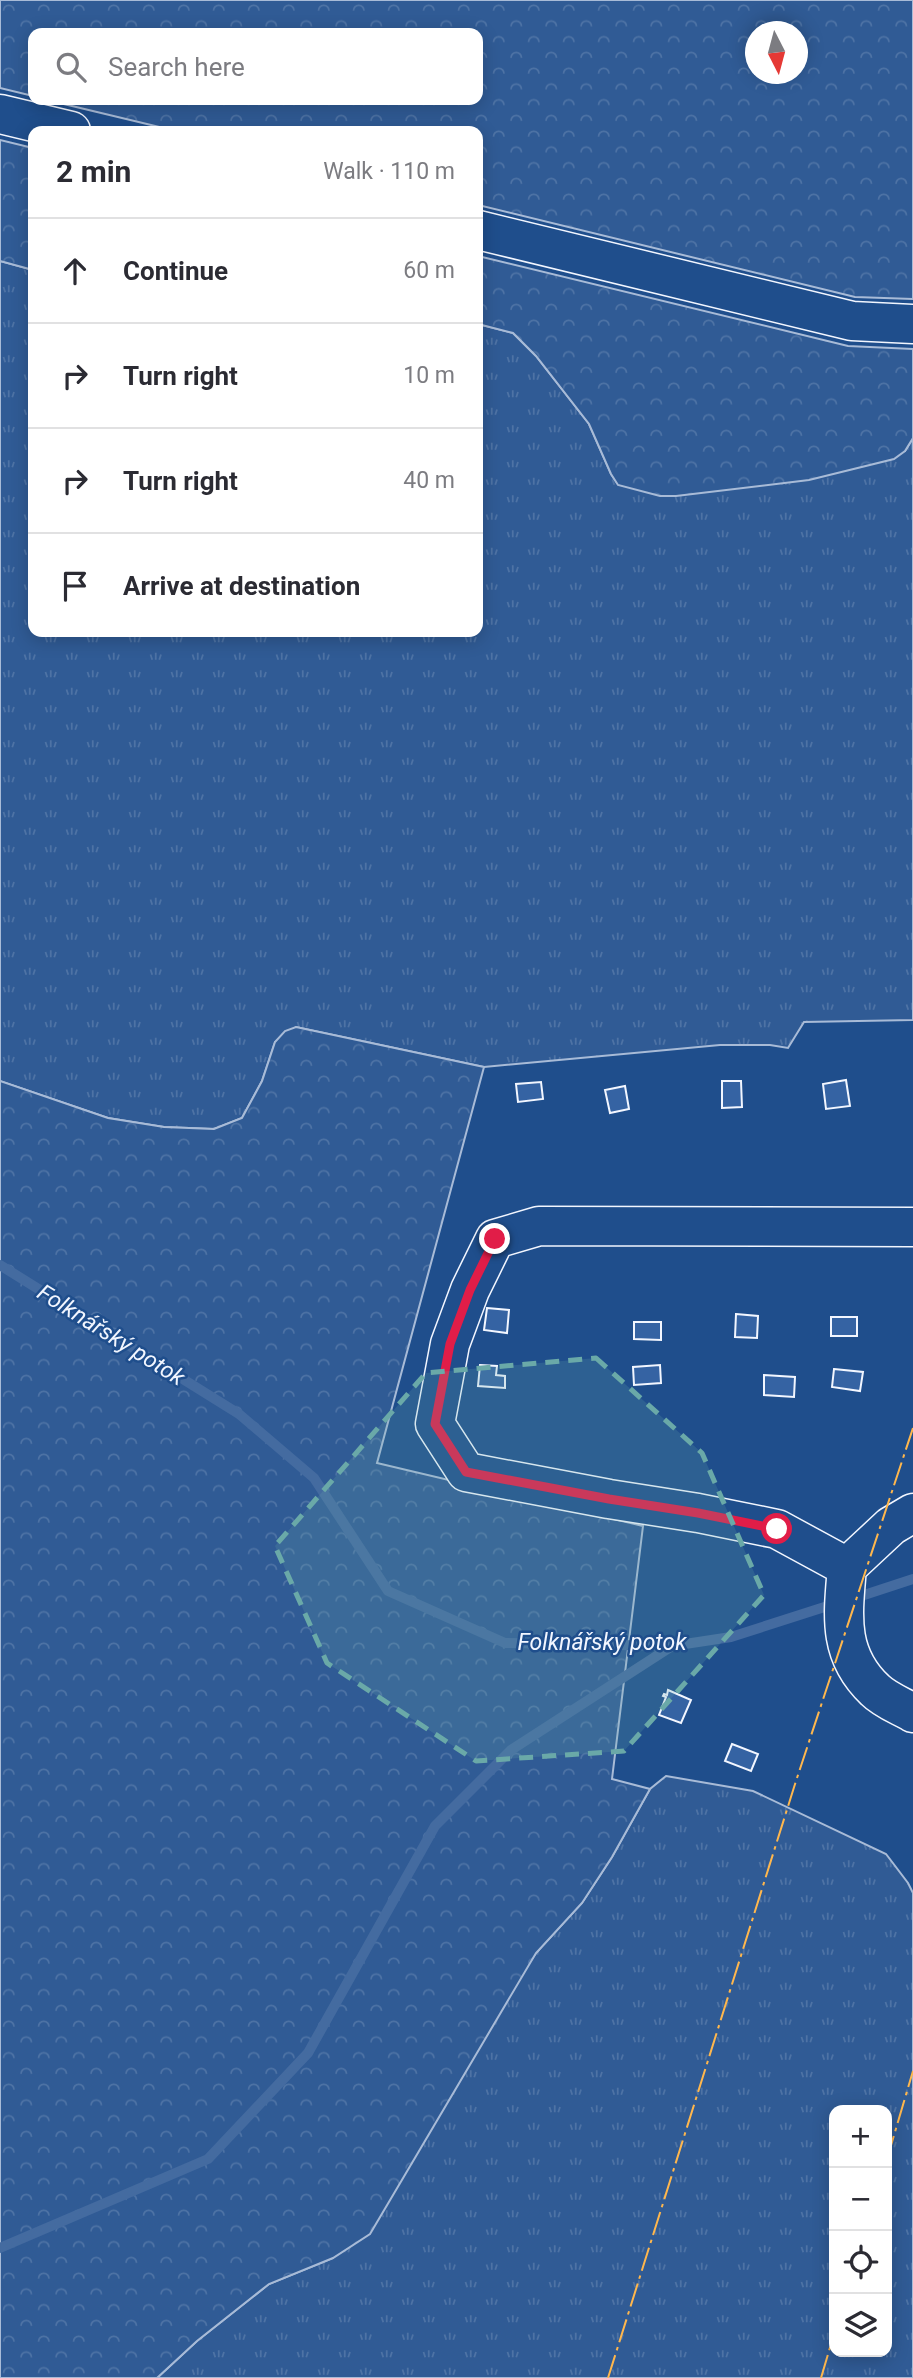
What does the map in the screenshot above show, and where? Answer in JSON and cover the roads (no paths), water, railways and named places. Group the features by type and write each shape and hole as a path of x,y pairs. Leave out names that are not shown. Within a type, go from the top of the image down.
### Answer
{"street":[{"path":"0,114 50,126"},
{"path":"483,231 852,321 913,324"},
{"path":"845,1597 777,1529 466,1472 435,1424 448,1357 470,1290 495,1239 539,1226 913,1227"},
{"path":"913,1513 891,1526 845,1597 850,1658 876,1691 913,1713"}],"waterway":[{"name":"Folknářský potok","path":"0,1265 239,1414 314,1478 388,1591 505,1643 672,1646 731,1637 837,1603"},
{"name":"Folknářský potok","path":"852,1599 913,1579"},
{"path":"0,2248 208,2159 308,2053 435,1826 511,1750 672,1646"}]}
